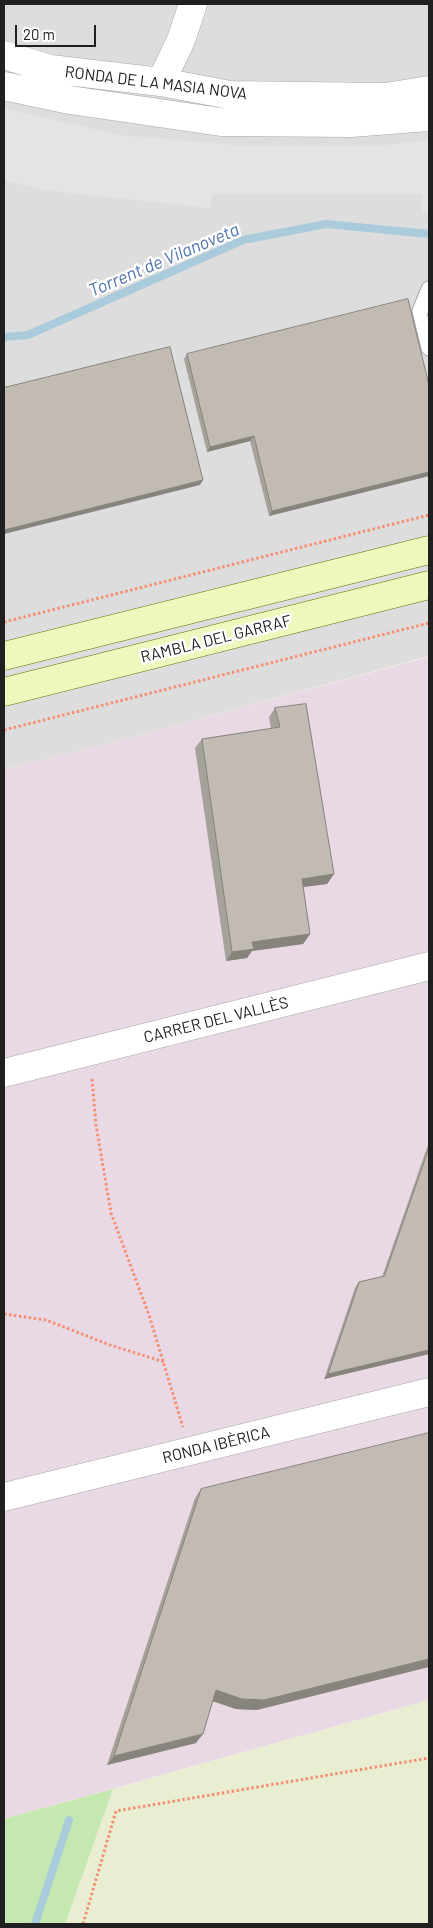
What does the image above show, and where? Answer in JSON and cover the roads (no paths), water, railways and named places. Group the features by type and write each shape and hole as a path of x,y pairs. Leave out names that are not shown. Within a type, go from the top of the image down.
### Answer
{"street":[{"path":"161,82 181,40 193,4"},
{"name":"RONDA DE LA MASIA NOVA","path":"4,55 50,69 161,82 230,95 386,97 429,90"},
{"name":"RONDA DE LA MASIA NOVA","path":"4,86 70,100 221,122 351,124 429,117"},
{"path":"4,656 429,550"},
{"name":"RAMBLA DEL GARRAF","path":"4,692 429,585"},
{"name":"CARRER DEL VALLÈS","path":"4,1073 429,966"},
{"name":"RONDA IBÈRICA","path":"4,1497 429,1392"}],"lane":[{"path":"429,289 420,311 429,348"}],"waterway":[{"name":"Torrent de Vilanoveta","path":"4,337 28,335 243,240 326,224 429,234"},
{"path":"35,1924 69,1820"}]}
